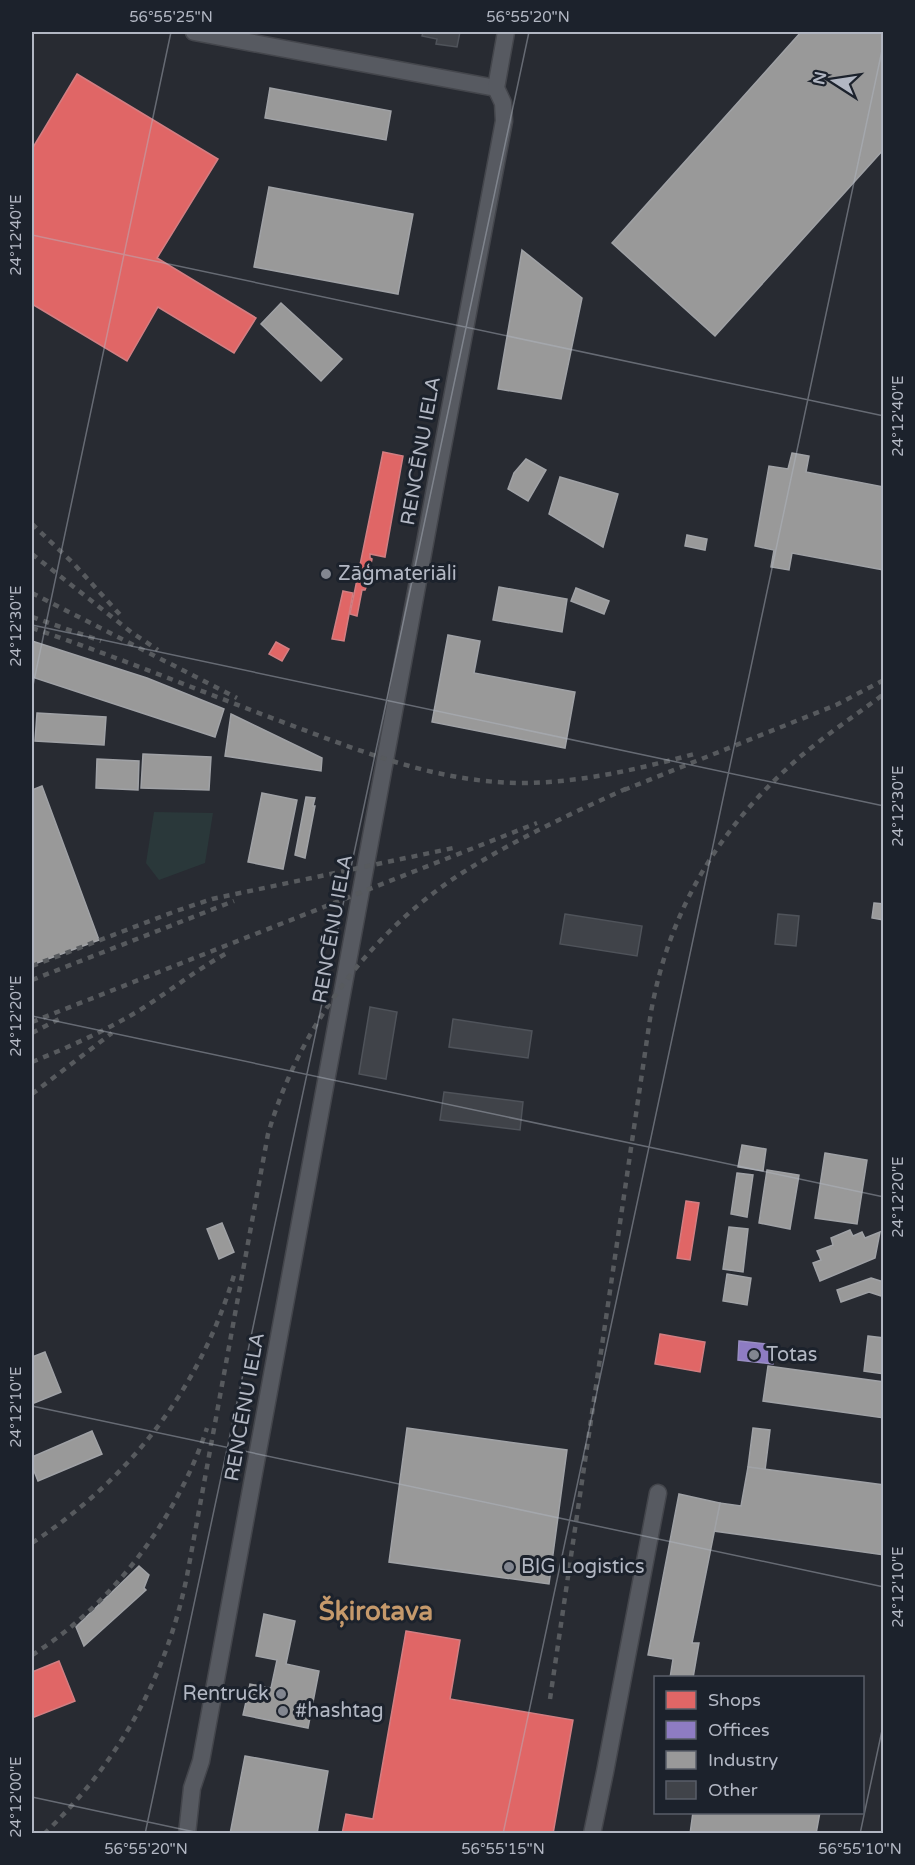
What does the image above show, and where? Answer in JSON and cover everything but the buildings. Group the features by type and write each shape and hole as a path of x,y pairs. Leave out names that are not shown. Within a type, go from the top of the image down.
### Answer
{"street":[{"path":"194,32 496,87"},
{"name":"RENCĒNU IELA","path":"187,1833 192,1788 201,1761 504,121 502,103 496,87 506,32"},
{"path":"592,1833 658,1493"}],"shaded area":[{"path":"154,812 213,813 205,863 159,880 146,863"}],"railway":[{"path":"32,524 74,564 123,618"},
{"path":"32,554 131,632 158,650"},
{"path":"32,593 237,698"},
{"path":"32,617 101,641"},
{"path":"32,628 350,747 405,765 461,778 519,783 565,781 632,770 698,753"},
{"path":"624,790 836,705 884,680"},
{"path":"550,1699 651,1012 670,940 700,876 719,845 741,817 793,763 884,694"},
{"path":"44,1834 95,1778 117,1748 136,1716 166,1649 187,1576 268,1134 281,1095 318,1021 368,954 428,897 462,873 524,837 632,786"},
{"path":"32,1022 537,823"},
{"path":"32,966 212,899 458,847"},
{"path":"32,980 234,901"},
{"path":"32,1062 127,1018 229,952"},
{"path":"32,1033 61,1018"},
{"path":"32,1094 112,1033"},
{"path":"32,1543 101,1489 131,1459 158,1426 182,1391 203,1354 221,1314 235,1272"},
{"path":"32,1655 89,1611 139,1556 178,1495 207,1428"}],"place":[{"name":"Zāģmateriāli","path":"326,574"},
{"name":"Totas","path":"754,1355"},
{"name":"BIG Logistics","path":"509,1567"},
{"name":"Rentruck","path":"281,1694"},
{"name":"#hashtag","path":"283,1711"}],"district":[{"name":"Šķirotava","path":"376,1611"}]}
